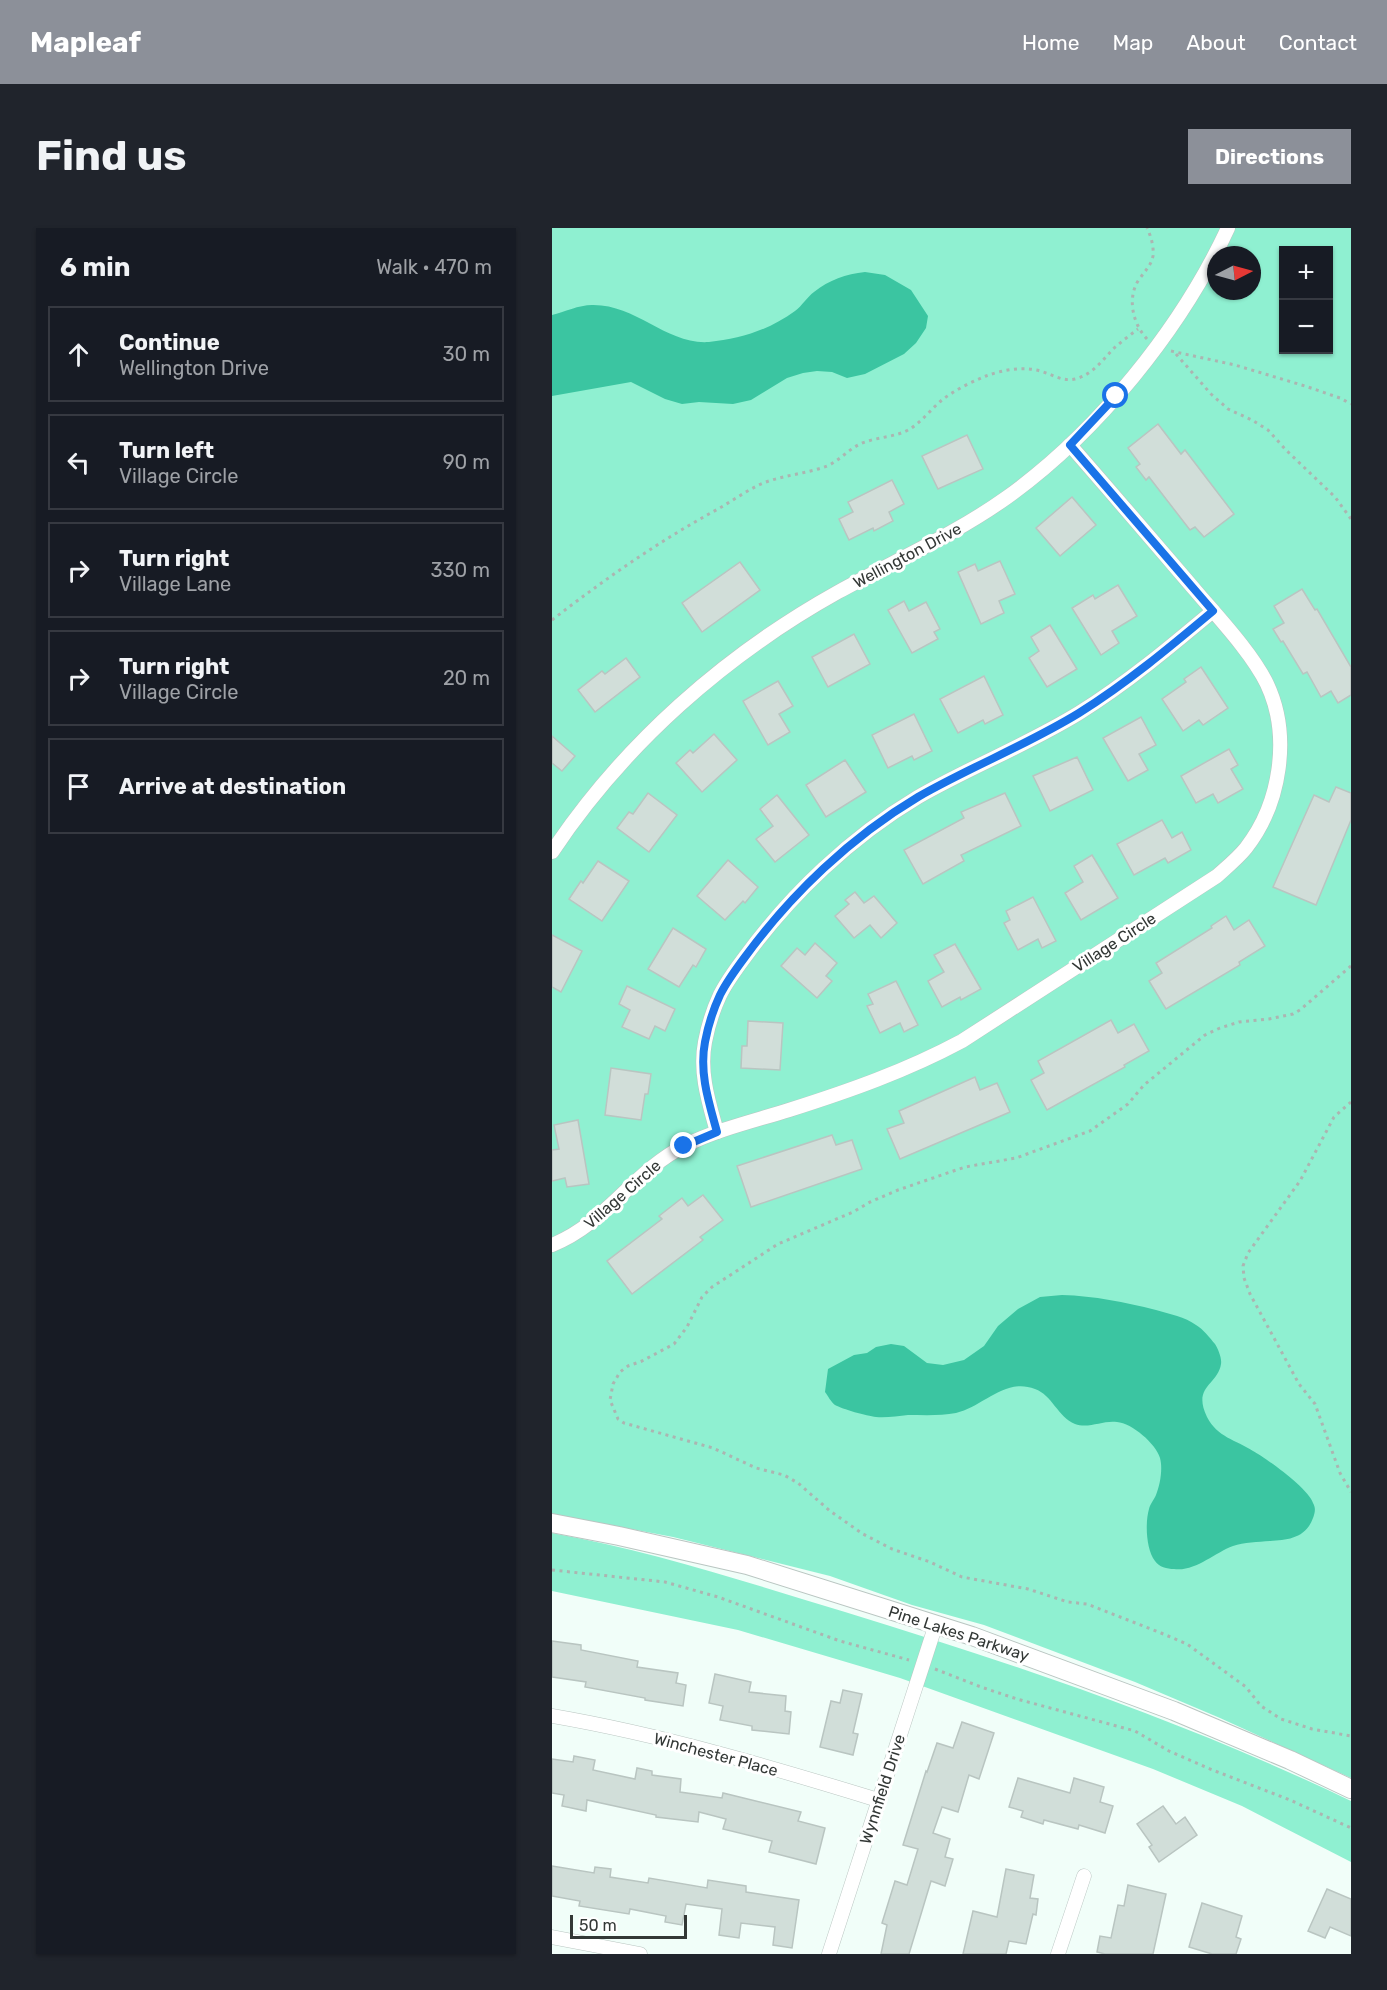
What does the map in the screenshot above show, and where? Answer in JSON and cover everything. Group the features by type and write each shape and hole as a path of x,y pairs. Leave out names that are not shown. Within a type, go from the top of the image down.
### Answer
{"street":[{"name":"Wellington Drive","path":"552,852 573,821 642,740 674,710 738,658 804,612 977,517 1026,483 1070,445 1116,396 1158,345 1205,272 1228,228"},
{"name":"Village Circle","path":"552,1245 576,1234 597,1219 633,1182 670,1153 717,1132 880,1080 937,1054 979,1030 1217,876 1238,857 1259,828 1271,801 1280,756 1279,728 1272,698 1260,671 1213,611 1070,445"},
{"path":"717,1132 703,1075 704,1043 711,1018 721,993 735,972 764,932 800,892 848,848 895,811 953,778 1041,735 1079,713 1144,668 1213,611"},
{"name":"Pine Lakes Parkway","path":"552,1524 619,1536 747,1565 936,1624 1041,1660 1174,1711 1290,1760 1351,1789"},
{"name":"Wynnfield Drive","path":"829,1954 936,1624"},
{"name":"Winchester Place","path":"552,1716 599,1724 697,1748 878,1800"},
{"path":"1058,1954 1084,1876"},
{"path":"552,1937 640,1954"}],"path":[{"path":"1147,228 1152,242 1153,257 1150,265 1138,280 1133,295 1133,313 1138,329 1148,340 1174,353 1235,365 1305,386 1351,404"},
{"path":"552,620 603,580 676,532 763,483 813,471 835,462 861,443 894,436 909,429 947,397 988,376 1030,369 1060,379 1068,380 1082,376 1092,371 1138,329"},
{"path":"1174,353 1211,394 1228,409 1268,430 1335,497 1351,519"},
{"path":"1351,966 1293,1014 1239,1022 1205,1035 1144,1085 1128,1104 1090,1131 1016,1158 965,1167 898,1190 854,1212 778,1244 712,1287 702,1297 687,1327 674,1344 620,1372 613,1384 610,1400 618,1419 624,1423 713,1448 756,1468 791,1479 863,1534 892,1549 930,1562 962,1577 1029,1589 1068,1602 1087,1604 1161,1633 1187,1644 1246,1688 1261,1706 1281,1719 1312,1729 1351,1736"},
{"path":"1351,1102 1334,1117 1300,1180 1248,1252 1244,1266 1244,1278 1250,1294 1299,1384 1314,1404 1340,1473 1351,1492"},
{"path":"552,1570 665,1582 718,1597 840,1641 913,1661"},
{"path":"933,1668 1017,1699 1135,1731 1170,1751 1210,1769 1290,1800 1351,1828"}],"shaded area":[{"path":"552,228 1351,228 1351,1778 1135,1682 984,1625 912,1605 830,1576 673,1537 552,1514"},
{"path":"865,272 885,275 911,290 928,316 926,328 916,343 904,354 865,374 847,378 832,372 803,373 787,378 751,400 733,404 699,402 682,404 665,399 631,382 552,396 552,315 587,305 608,306 679,337 694,341 721,341 743,336 775,323 795,311 811,294 826,284 844,276"},
{"path":"1062,1295 1109,1300 1156,1310 1187,1320 1204,1331 1215,1344 1221,1362 1219,1371 1207,1387 1202,1399 1207,1417 1221,1434 1268,1460 1310,1497 1315,1512 1306,1530 1290,1539 1233,1546 1189,1568 1166,1568 1157,1563 1152,1556 1147,1536 1149,1509 1160,1482 1160,1458 1149,1441 1129,1426 1112,1422 1086,1426 1075,1424 1069,1421 1041,1392 1024,1386 1004,1390 956,1413 884,1417 838,1407 825,1392 828,1369 854,1355 891,1344 904,1346 927,1363 943,1365 964,1360 984,1346 998,1326 1018,1309 1040,1297"},
{"path":"552,1533 700,1568 910,1632 1102,1697 1228,1746 1351,1801 1351,1862 1242,1806 1153,1769 900,1678 738,1630 552,1591"}],"building":[{"path":"1158,424 1181,454 1185,450 1234,514 1204,537 1195,527 1190,530 1149,477 1146,480 1136,467 1140,464 1128,448"},
{"path":"967,435 983,469 938,489 922,456"},
{"path":"892,480 904,504 889,512 893,521 849,540 839,519 853,512 848,502"},
{"path":"1072,497 1096,525 1060,556 1036,528"},
{"path":"1000,561 1015,594 999,601 1004,613 981,624 958,572 975,564 978,571"},
{"path":"740,562 760,590 702,632 682,603"},
{"path":"1118,585 1137,616 1112,631 1119,643 1101,655 1072,608 1093,595 1095,599"},
{"path":"1302,589 1315,610 1317,609 1351,667 1351,695 1338,703 1331,691 1321,697 1307,672 1303,674 1273,629 1284,623 1274,606"},
{"path":"904,601 909,611 926,602 940,629 934,632 938,639 912,653 888,610"},
{"path":"1050,625 1077,669 1047,687 1029,658 1039,651 1031,637"},
{"path":"854,634 870,664 828,687 812,657"},
{"path":"626,658 640,677 595,712 578,690 602,671 605,674"},
{"path":"1201,667 1228,708 1203,725 1199,720 1183,731 1162,699 1186,682 1184,679"},
{"path":"984,676 1003,715 985,724 983,720 958,733 940,699"},
{"path":"778,681 793,706 779,714 790,732 768,745 743,701"},
{"path":"914,714 932,751 914,760 912,756 888,768 872,735"},
{"path":"1141,717 1156,745 1139,754 1148,770 1128,781 1103,738"},
{"path":"714,734 737,760 702,792 676,763 690,750 693,753"},
{"path":"552,736 575,756 562,771 552,763"},
{"path":"1229,749 1238,765 1231,769 1243,789 1218,803 1213,794 1196,803 1181,776"},
{"path":"1077,757 1093,790 1050,811 1033,776"},
{"path":"845,760 866,792 826,817 806,785"},
{"path":"1336,787 1351,793 1351,820 1316,905 1273,887 1314,795 1329,802"},
{"path":"648,793 677,815 649,852 617,828 629,812 633,814"},
{"path":"1005,793 1021,826 961,855 964,861 923,884 904,850 964,818 961,812"},
{"path":"777,795 809,835 775,862 756,839 773,826 760,809"},
{"path":"1162,820 1172,838 1182,832 1191,850 1168,863 1165,858 1134,875 1117,844"},
{"path":"1092,855 1118,898 1081,920 1065,893 1083,882 1074,866"},
{"path":"728,860 758,887 745,903 743,901 725,920 697,896"},
{"path":"598,861 629,881 602,921 569,899"},
{"path":"855,892 864,903 874,896 897,923 881,938 870,925 854,938 835,916 849,904 845,900"},
{"path":"1033,897 1056,941 1042,948 1038,939 1018,950 1004,923 1010,920 1006,911"},
{"path":"1226,916 1234,930 1249,920 1265,946 1239,962 1240,965 1166,1009 1149,981 1162,973 1156,963 1212,928 1211,926"},
{"path":"673,928 706,949 696,967 693,965 679,987 648,969"},
{"path":"552,935 582,951 561,992 552,987"},
{"path":"815,943 837,963 826,976 832,981 817,998 781,966 797,948 805,955"},
{"path":"955,944 981,989 942,1007 928,981 944,972 934,955"},
{"path":"896,981 918,1025 904,1032 900,1023 880,1033 867,1006 873,1004 868,994"},
{"path":"627,986 675,1009 665,1031 655,1026 649,1039 622,1027 630,1010 619,1004"},
{"path":"1111,1020 1118,1033 1134,1024 1149,1051 1124,1065 1125,1067 1047,1110 1031,1080 1044,1073 1038,1061"},
{"path":"748,1021 783,1023 780,1070 741,1068 742,1046 747,1046"},
{"path":"611,1068 651,1074 641,1120 605,1115"},
{"path":"975,1077 980,1090 997,1083 1010,1112 900,1159 887,1129 904,1123 899,1111"},
{"path":"578,1120 589,1184 567,1187 565,1178 552,1181 552,1150 559,1149 554,1125"},
{"path":"832,1135 836,1145 852,1140 862,1169 751,1207 737,1166"},
{"path":"703,1195 723,1220 700,1237 703,1240 632,1294 607,1261 662,1219 659,1216 682,1198 688,1206"},
{"path":"552,1641 581,1645 581,1650 638,1661 637,1667 678,1673 676,1683 686,1685 683,1706 585,1687 586,1682 552,1677"},
{"path":"715,1674 751,1682 749,1692 786,1696 785,1711 791,1712 789,1734 752,1730 752,1726 720,1720 723,1706 709,1703"},
{"path":"843,1690 862,1694 853,1733 858,1734 853,1755 820,1747 831,1701 840,1703"},
{"path":"962,1722 994,1733 979,1779 969,1775 958,1812 942,1807 933,1833 950,1839 945,1857 953,1859 945,1886 931,1881 909,1954 881,1954 887,1925 882,1923 895,1881 907,1885 918,1849 903,1845 926,1771 937,1743 953,1748"},
{"path":"574,1756 595,1760 593,1770 635,1779 637,1768 652,1771 652,1775 681,1779 680,1792 722,1798 723,1793 801,1812 798,1821 825,1828 816,1864 769,1852 772,1841 723,1829 726,1819 699,1812 698,1822 656,1817 656,1815 587,1800 586,1811 562,1806 564,1795 552,1793 552,1759 573,1762"},
{"path":"1018,1778 1070,1793 1074,1778 1104,1787 1100,1802 1113,1806 1105,1833 1079,1825 1078,1829 1044,1820 1043,1824 1021,1817 1023,1811 1009,1807"},
{"path":"1163,1806 1176,1824 1185,1817 1197,1835 1159,1862 1149,1847 1152,1845 1137,1824"},
{"path":"552,1866 594,1873 595,1867 611,1869 610,1877 648,1883 649,1878 707,1888 708,1880 746,1886 746,1892 799,1900 792,1948 773,1945 775,1927 741,1923 739,1938 719,1935 722,1909 686,1904 682,1925 665,1922 666,1916 630,1909 629,1914 579,1906 580,1901 552,1896"},
{"path":"1006,1869 1034,1875 1030,1898 1038,1899 1036,1915 1033,1914 1026,1944 1009,1941 1006,1954 963,1954 973,1911 997,1917"},
{"path":"1128,1885 1166,1894 1153,1954 1097,1952 1100,1936 1111,1938 1118,1905 1124,1906"},
{"path":"1327,1889 1351,1899 1351,1936 1330,1927 1325,1938 1308,1931"},
{"path":"1202,1903 1242,1916 1236,1937 1241,1939 1236,1954 1212,1954 1189,1947"}],"route":[{"path":"684,1146 717,1132 706,1091 703,1064 704,1043 721,993 764,932 800,892 848,848 890,815 953,778 1041,735 1079,713 1144,668 1213,611 1070,445 1116,396"}]}
